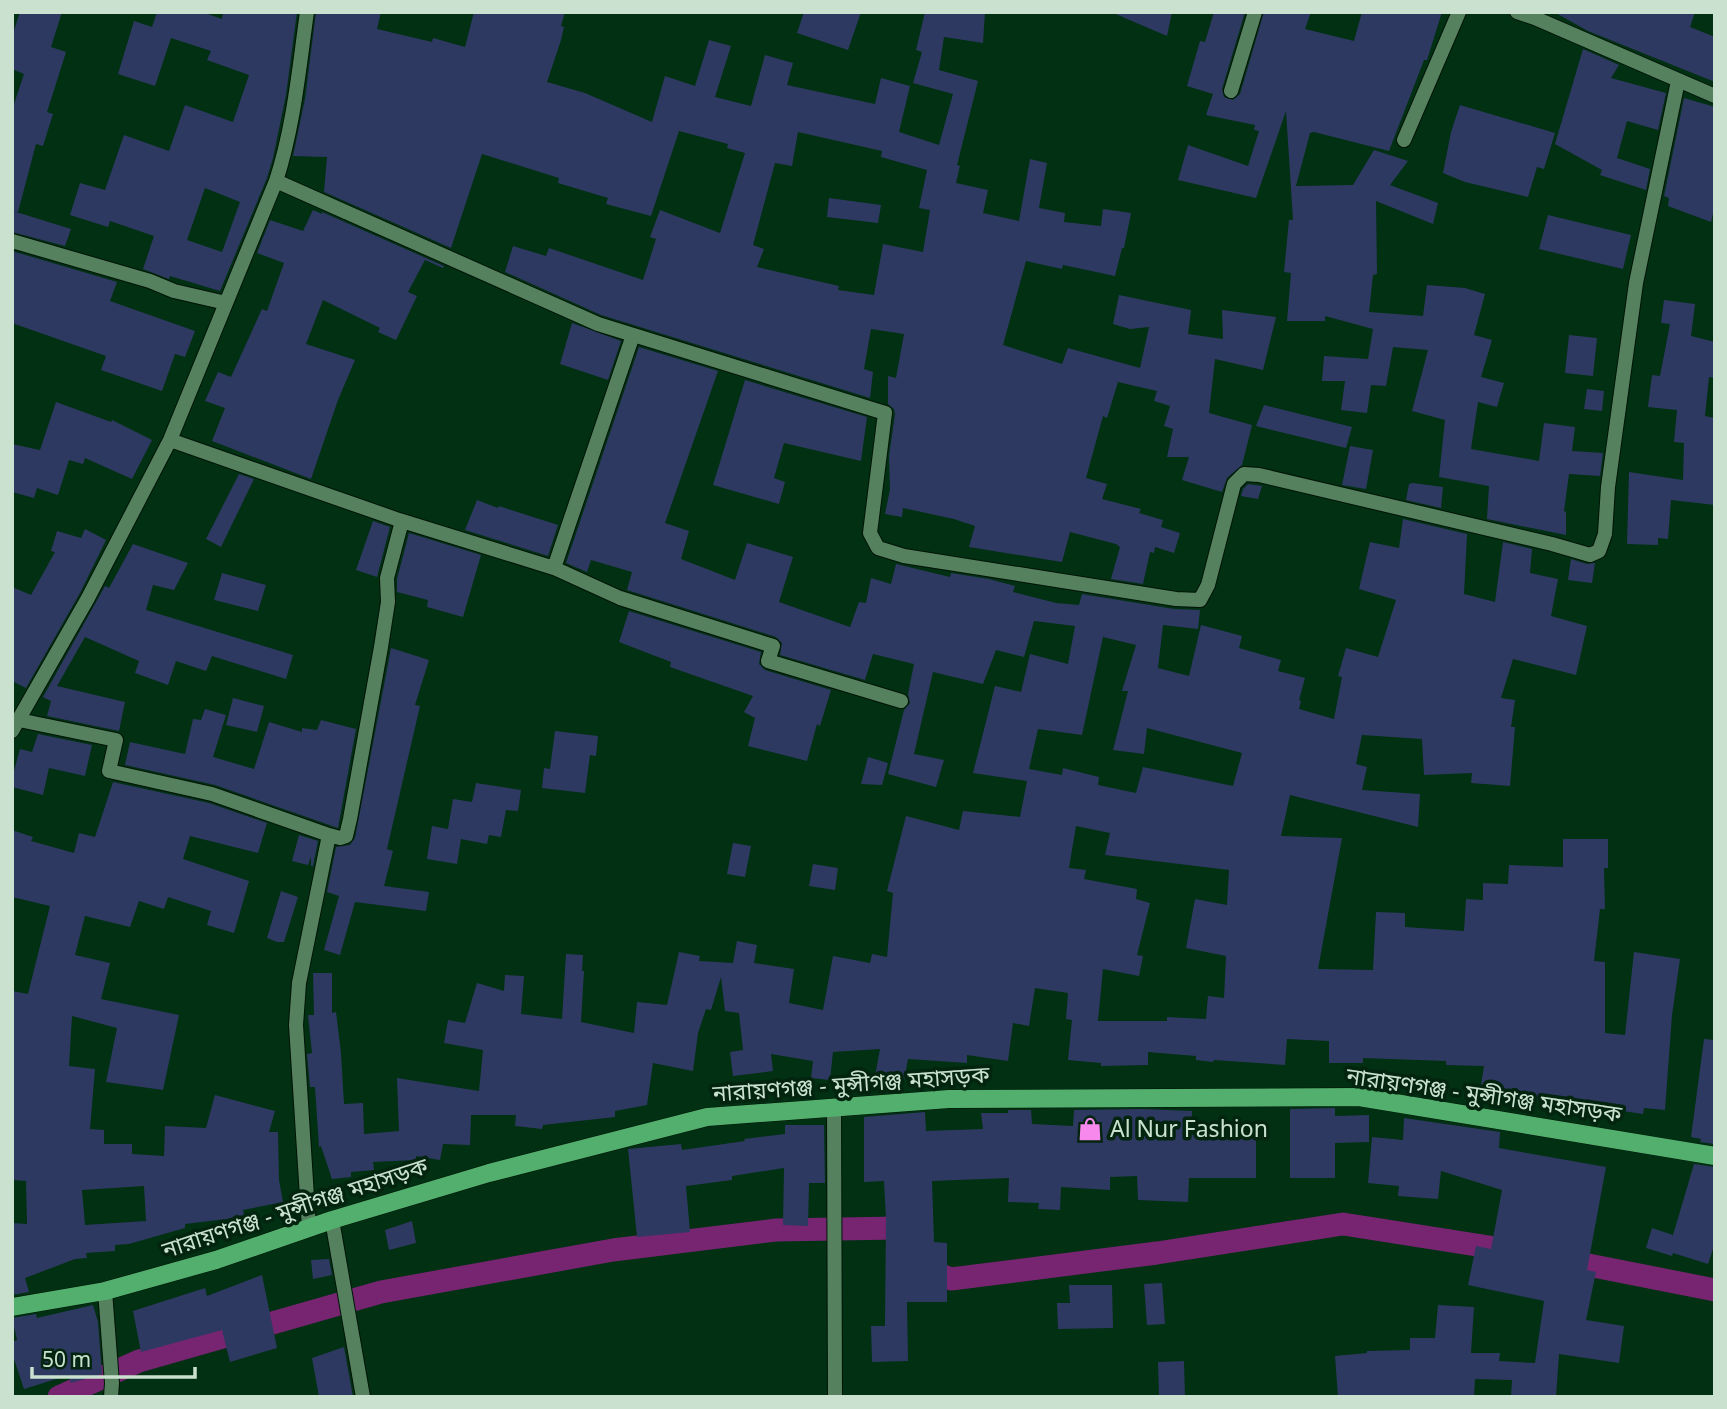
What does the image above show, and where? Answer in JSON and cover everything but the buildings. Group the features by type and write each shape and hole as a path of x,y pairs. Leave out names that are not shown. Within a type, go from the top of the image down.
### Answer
{"main road":[{"name":"নারায়ণগঞ্জ - মুন্সীগঞ্জ মহাসড়ক","path":"12,1307 105,1291 216,1260 332,1220 489,1172 707,1117 948,1099 1359,1097 1715,1156"}],"street":[{"path":"307,12 284,157 170,440 89,598 15,725 116,740 109,771 212,793 330,835 340,838 346,836 381,647 388,602 387,578 402,521"},
{"path":"1231,91 1255,12"},
{"path":"1404,140 1460,12"},
{"path":"1517,12 1536,15 1715,96"},
{"path":"276,181 598,324 885,413 870,533 878,548 888,553 1177,599 1200,600 1208,585 1234,484 1244,474 1272,478 1590,555 1599,551 1605,534 1608,487 1636,284 1678,81"},
{"path":"12,241 150,281 174,291 226,303"},
{"path":"554,568 633,335"},
{"path":"170,440 402,521 554,568 620,598 773,646 768,661 901,701"},
{"path":"309,1228 296,1025 299,983 330,835"},
{"path":"834,1107 835,1397"},
{"path":"332,1220 363,1397"},
{"path":"105,1291 112,1390"}],"waterway":[{"path":"59,1397 139,1361 381,1292 613,1250 776,1230 899,1228 911,1264 951,1279 1157,1253 1343,1224 1521,1252"},
{"path":"1558,1259 1715,1290"}],"place":[{"name":"Al Nur Fashion","path":"1090,1129"}]}
